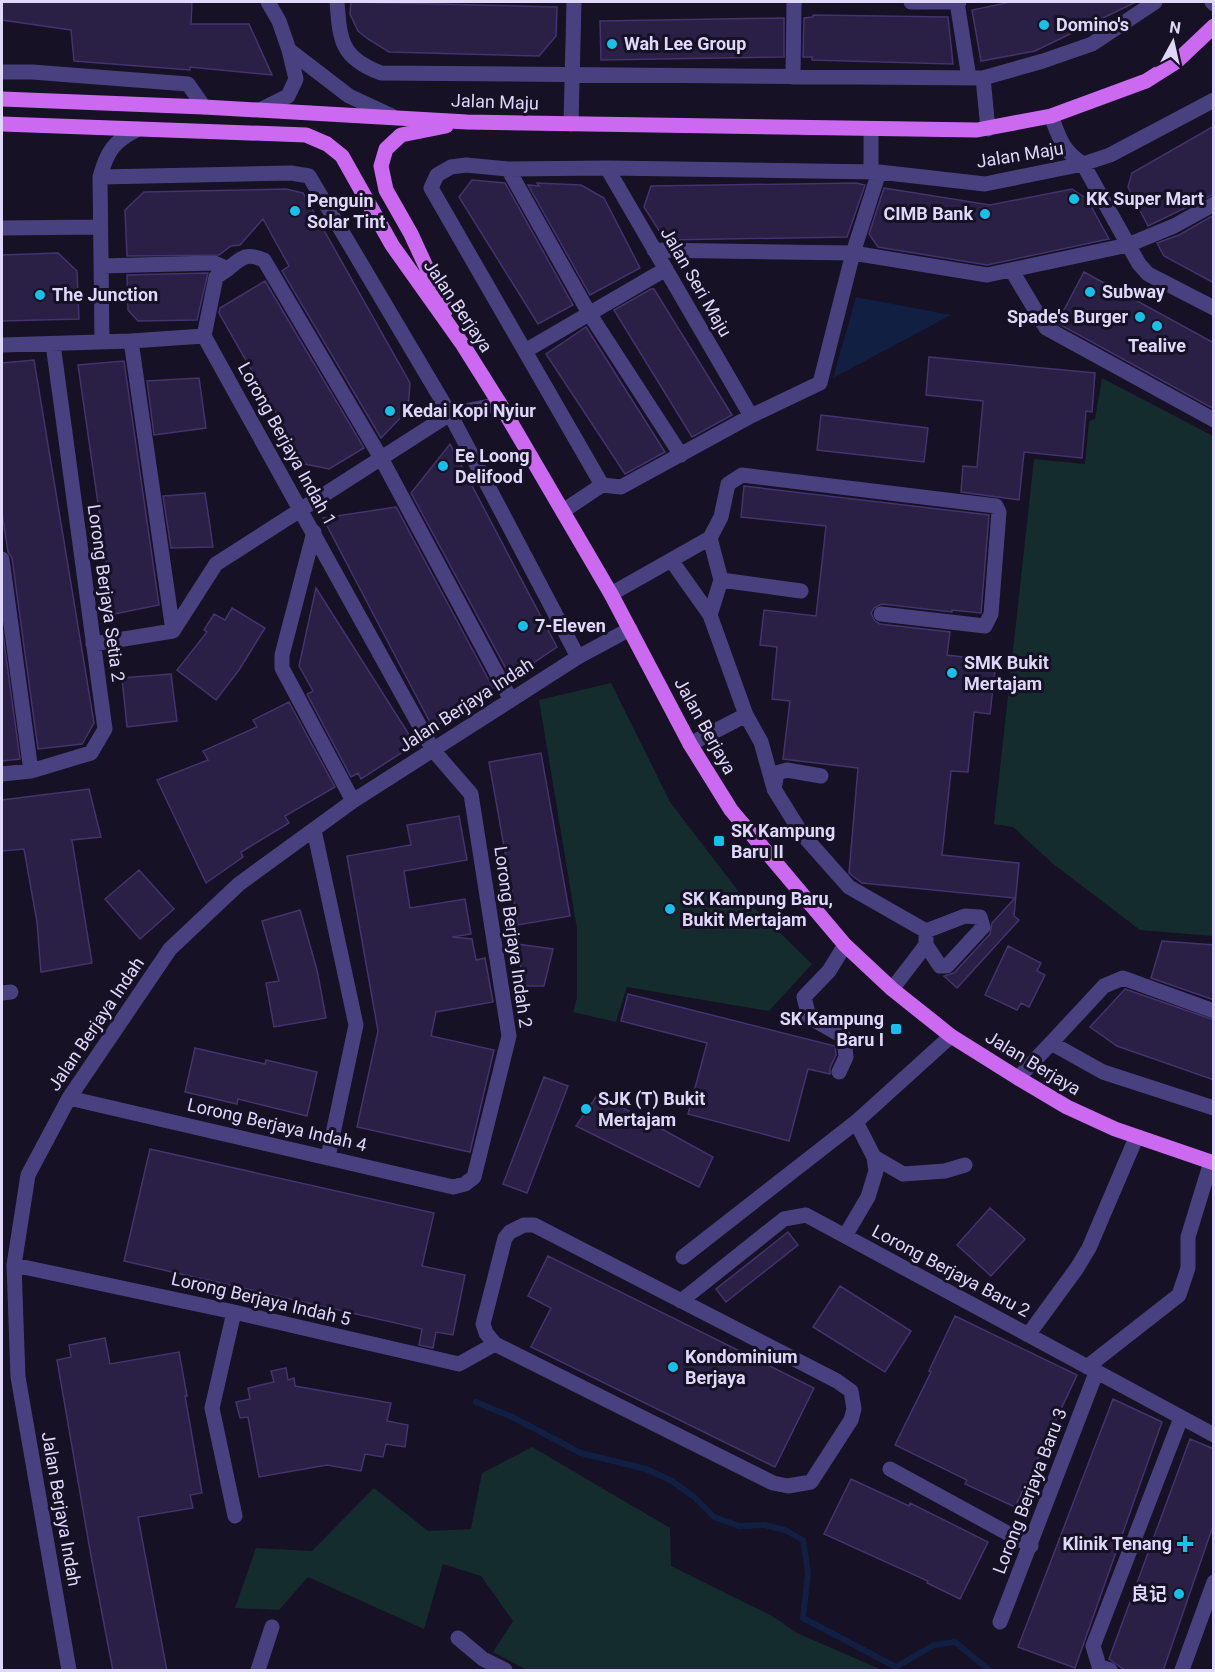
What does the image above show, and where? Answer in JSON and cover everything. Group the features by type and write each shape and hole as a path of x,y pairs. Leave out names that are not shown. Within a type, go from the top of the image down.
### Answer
{"main road":[{"name":"Jalan Maju","path":"2,99 204,107 467,122 977,130 1051,116 1146,81 1176,62 1214,26"},
{"path":"463,345 411,234 386,189 381,166 386,149 401,135 467,122"},
{"path":"2,124 138,129"},
{"name":"Jalan Berjaya","path":"138,129 306,135 327,144 342,156 392,245 463,345 500,404 611,594 690,744 731,810 845,945 892,988 951,1036 1018,1078 1067,1107 1137,1138 1212,1163"}],"street":[{"path":"260,110 288,96 296,78 279,21 268,2"},
{"name":"Jalan Maju","path":"337,2 339,30 347,52 362,66 381,73 976,78 1043,61 1092,44 1155,2"},
{"path":"571,124 574,2"},
{"path":"793,77 794,2"},
{"path":"911,2 958,2 976,78"},
{"path":"289,50 349,96 392,117"},
{"path":"2,72 32,72 188,84 204,107"},
{"name":"Jalan Maju","path":"976,78 988,129"},
{"name":"Jalan Maju","path":"525,351 431,188 437,175 451,167 466,165 508,169 607,168 875,172 985,184 1083,164 1110,155 1214,100"},
{"path":"1051,116 1061,142 1069,154 1083,164 1139,264 1148,274 1214,308"},
{"path":"102,341 100,177 105,158 114,146 121,138 138,129"},
{"path":"563,511 602,485 621,487 751,416 820,383 875,172 871,129"},
{"name":"Jalan Seri Maju","path":"607,168 751,416"},
{"path":"508,169 589,312 681,455"},
{"path":"100,177 291,173 309,176 450,414 578,657"},
{"path":"654,250 854,253 987,274 1012,271 1128,245 1174,226 1214,204"},
{"path":"2,228 100,227"},
{"path":"2,345 204,336 216,277 242,258 253,255 264,260 381,458 511,700"},
{"path":"101,266 214,263 228,269"},
{"path":"602,485 525,351 666,269"},
{"path":"1012,271 1046,328 1214,420"},
{"name":"Lorong Berjaya Indah 1","path":"204,336 433,750"},
{"path":"131,341 173,631"},
{"name":"Lorong Berjaya Setia 2","path":"2,774 31,771 91,753 105,729 53,344"},
{"path":"93,644 173,631 216,564 450,414 500,404"},
{"path":"611,594 710,538 721,517 729,484 742,475 996,506 999,512 991,615 985,626 881,614"},
{"path":"314,532 282,655 282,668 353,801"},
{"path":"710,538 720,580 710,615"},
{"path":"2,560 5,606 31,771"},
{"path":"671,560 710,615 746,715 761,742 774,789 802,834 849,887 926,938 892,988"},
{"path":"720,580 801,591"},
{"name":"Jalan Berjaya Indah","path":"69,1671 18,1377 14,1265 28,1175 69,1098 170,949 239,884 353,801 578,657 630,629"},
{"path":"690,744 746,715"},
{"name":"Lorong Berjaya Indah 2","path":"433,750 471,794 509,1036 474,1178"},
{"path":"774,789 777,773 787,770 821,776"},
{"path":"314,830 356,1025 328,1157"},
{"path":"839,1072 846,1057 844,1037 809,1017 804,997 830,971 845,945"},
{"path":"1018,1078 1104,986 1123,978 1214,1011"},
{"path":"683,1257 856,1122 951,1036"},
{"path":"1051,1043 1103,1072 1214,1108"},
{"name":"Lorong Berjaya Indah 4","path":"69,1098 453,1187 465,1184 474,1178"},
{"path":"845,1236 868,1197 876,1171 874,1157 856,1122"},
{"path":"1028,1335 1089,1248 1137,1138"},
{"path":"874,1157 903,1174 945,1171 965,1165"},
{"path":"1091,1370 1179,1295 1188,1268 1188,1237 1212,1163"},
{"name":"Lorong Berjaya Baru 2","path":"681,1301 784,1219 806,1215 1214,1435"},
{"path":"524,1225 534,1225 837,1381 851,1391 854,1409 851,1420 811,1482 788,1486 773,1483 495,1344 486,1333 483,1324 505,1238 510,1232 524,1225"},
{"name":"Lorong Berjaya Indah 5","path":"14,1265 234,1312 459,1364 495,1344"},
{"path":"234,1312 212,1408 235,1516"},
{"name":"Lorong Berjaya Baru 3","path":"1000,1622 1030,1546 1091,1370"},
{"path":"1110,1671 1099,1666 1093,1646 1181,1418"},
{"path":"890,1469 1030,1546"},
{"path":"1182,1671 1214,1582"},
{"path":"258,1671 272,1627"},
{"path":"458,1638 483,1659 505,1671"}],"green space":[{"path":"1102,378 1213,436 1213,936 1140,930 1052,863 1013,827 994,824 1034,459 1085,464 1089,421 1095,419"},
{"path":"611,683 670,802 742,896 812,964 769,1011 627,987 616,1022 573,1012 577,998 577,929 539,700"},
{"path":"532,1447 670,1528 671,1566 772,1616 797,1633 882,1670 527,1670 493,1652 513,1621 481,1576 443,1564 424,1629 308,1577 279,1610 235,1608 256,1548 312,1551 374,1488 428,1531 471,1529 482,1473"}],"water":[{"path":"856,297 951,315 833,378"}],"building":[{"path":"2,2 192,2 191,24 249,24 272,75 190,67 190,70 74,61 71,30 2,20"},
{"path":"351,2 557,7 556,36 539,56 389,52 358,31 350,14"},
{"path":"1011,2 1136,2 1035,51 981,61 972,10"},
{"path":"813,15 948,17 953,64 812,60 812,57 803,57 804,18 813,17"},
{"path":"784,18 784,57 601,60 600,21"},
{"path":"1214,126 1214,194 1148,226 1128,187 1132,173"},
{"path":"472,180 505,183 573,305 538,324 459,197"},
{"path":"537,183 581,185 604,198 640,268 590,295 528,185 539,186"},
{"path":"856,183 865,185 847,237 665,240 644,207 651,186"},
{"path":"884,188 990,205 1072,189 1087,199 1109,239 987,265 878,247 869,234"},
{"path":"286,189 303,193 410,383 408,410 381,438 282,271 289,266 263,219 240,245 231,246 219,255 127,256 125,210 144,192"},
{"path":"1214,215 1214,283 1164,256 1157,243 1179,235"},
{"name":"The Junction","path":"58,253 77,271 79,319 2,321 2,255"},
{"path":"1084,272 1214,343 1214,409 1057,323"},
{"path":"208,273 197,320 138,321 128,310 127,275"},
{"path":"265,281 364,448 329,469 305,464 219,313 220,308"},
{"path":"654,289 732,415 692,437 614,310"},
{"path":"586,327 665,452 625,474 546,354"},
{"path":"929,357 1095,373 1092,412 1086,411 1082,458 1024,452 1019,500 961,492 963,466 977,467 983,401 926,395"},
{"path":"34,360 94,723 82,744 38,749 12,558 8,552 2,513 2,363"},
{"path":"124,361 159,605 114,614 78,365"},
{"path":"199,378 206,428 154,435 147,381"},
{"path":"821,415 928,428 924,462 817,450"},
{"path":"450,444 557,647 511,678 411,493"},
{"path":"744,486 989,515 981,613 882,604 874,608 871,613 875,621 880,624 950,632 947,655 996,661 990,714 974,712 968,772 951,771 942,855 1019,863 1014,916 1019,920 957,988 944,976 954,973 990,934 992,923 1015,898 862,883 849,873 858,768 783,759 790,701 772,699 777,647 760,645 764,610 816,616 826,526 741,517"},
{"path":"205,493 213,547 171,548 163,496"},
{"path":"396,507 493,688 433,728 323,518"},
{"path":"316,588 415,744 361,779 358,773 351,777 307,694 313,691 299,666"},
{"path":"232,608 265,628 239,670 216,700 177,670 207,632 204,630 214,614 225,620"},
{"path":"2,627 20,759 2,761"},
{"path":"171,674 177,721 127,727 122,678"},
{"path":"289,702 335,787 285,816 289,823 241,852 243,857 206,883 157,780 208,760 203,751 257,727 253,720"},
{"path":"541,753 570,916 518,925 489,762"},
{"path":"89,789 101,837 72,840 92,963 41,972 37,922 24,849 2,851 2,800"},
{"path":"459,816 467,860 404,871 410,908 465,899 471,934 452,937 472,939 476,960 485,958 493,1002 436,1012 431,1036 494,1050 470,1152 357,1127 378,1031 347,856 411,845 407,825"},
{"path":"139,870 174,909 140,939 105,899"},
{"path":"300,910 317,970 326,1018 274,1027 266,983 279,981 262,921"},
{"path":"1162,941 1214,945 1214,1000 1151,978"},
{"path":"517,944 553,949 544,986 524,986"},
{"path":"1008,946 1041,963 1037,971 1045,975 1029,1007 1021,1003 1017,1010 985,995"},
{"path":"1125,989 1214,1020 1214,1080 1117,1046 1090,1027"},
{"path":"628,994 835,1046 836,1055 830,1068 830,1074 808,1069 789,1141 688,1114 707,1043 621,1021"},
{"path":"195,1048 265,1064 266,1060 317,1072 307,1116 238,1099 237,1104 185,1092"},
{"path":"544,1077 568,1086 527,1193 503,1184"},
{"path":"598,1094 713,1157 699,1187 576,1126"},
{"path":"150,1149 434,1213 422,1266 465,1275 453,1335 436,1332 433,1348 419,1345 422,1329 124,1261"},
{"path":"990,1208 1025,1239 991,1276 957,1245"},
{"path":"788,1232 798,1245 726,1302 716,1289"},
{"name":"Kondominium Berjaya","path":"548,1256 814,1388 775,1467 531,1347 551,1308 528,1296"},
{"path":"840,1286 911,1331 885,1372 813,1327"},
{"path":"955,1316 1077,1375 1015,1507 965,1484 967,1480 895,1445 931,1372 929,1371"},
{"path":"105,1338 110,1364 179,1352 202,1493 190,1495 193,1508 138,1517 167,1671 113,1671 91,1556 57,1360 71,1357 69,1345"},
{"path":"286,1368 288,1380 294,1378 295,1386 391,1403 387,1421 408,1425 405,1447 386,1444 383,1457 365,1454 361,1471 327,1465 259,1477 248,1417 240,1418 236,1402 250,1399 248,1388 274,1382 271,1371"},
{"path":"1113,1399 1162,1422 1075,1668 1018,1647"},
{"path":"1190,1439 1214,1449 1214,1523 1163,1671 1126,1671 1109,1659"},
{"path":"851,1479 909,1506 910,1503 988,1542 960,1599 927,1583 928,1581 824,1534"}],"waterway":[{"path":"476,1402 512,1417 581,1453 646,1469 672,1481 694,1497 714,1517 739,1526 765,1525 785,1530 803,1540 808,1573 803,1618 896,1667 934,1645 955,1642 989,1670"}],"place":[{"name":"Domino's","path":"1044,25"},
{"name":"Wah Lee Group","path":"612,44"},
{"name":"KK Super Mart","path":"1074,199"},
{"name":"Penguin Solar Tint","path":"295,211"},
{"name":"CIMB Bank","path":"985,214"},
{"name":"Subway","path":"1090,292"},
{"name":"The Junction","path":"40,295"},
{"name":"Spade's Burger","path":"1140,317"},
{"name":"Tealive","path":"1157,326"},
{"name":"Kedai Kopi Nyiur","path":"390,411"},
{"name":"Ee Loong Delifood","path":"443,466"},
{"name":"7-Eleven","path":"523,626"},
{"name":"SMK Bukit Mertajam","path":"952,673"},
{"name":"SK Kampung Baru II","path":"719,841"},
{"name":"SK Kampung Baru, Bukit Mertajam","path":"670,909"},
{"name":"SK Kampung Baru I","path":"896,1029"},
{"name":"SJK (T) Bukit Mertajam","path":"586,1109"},
{"name":"Kondominium Berjaya","path":"673,1367"},
{"name":"Klinik Tenang","path":"1185,1544"},
{"name":"良记","path":"1179,1594"}]}
